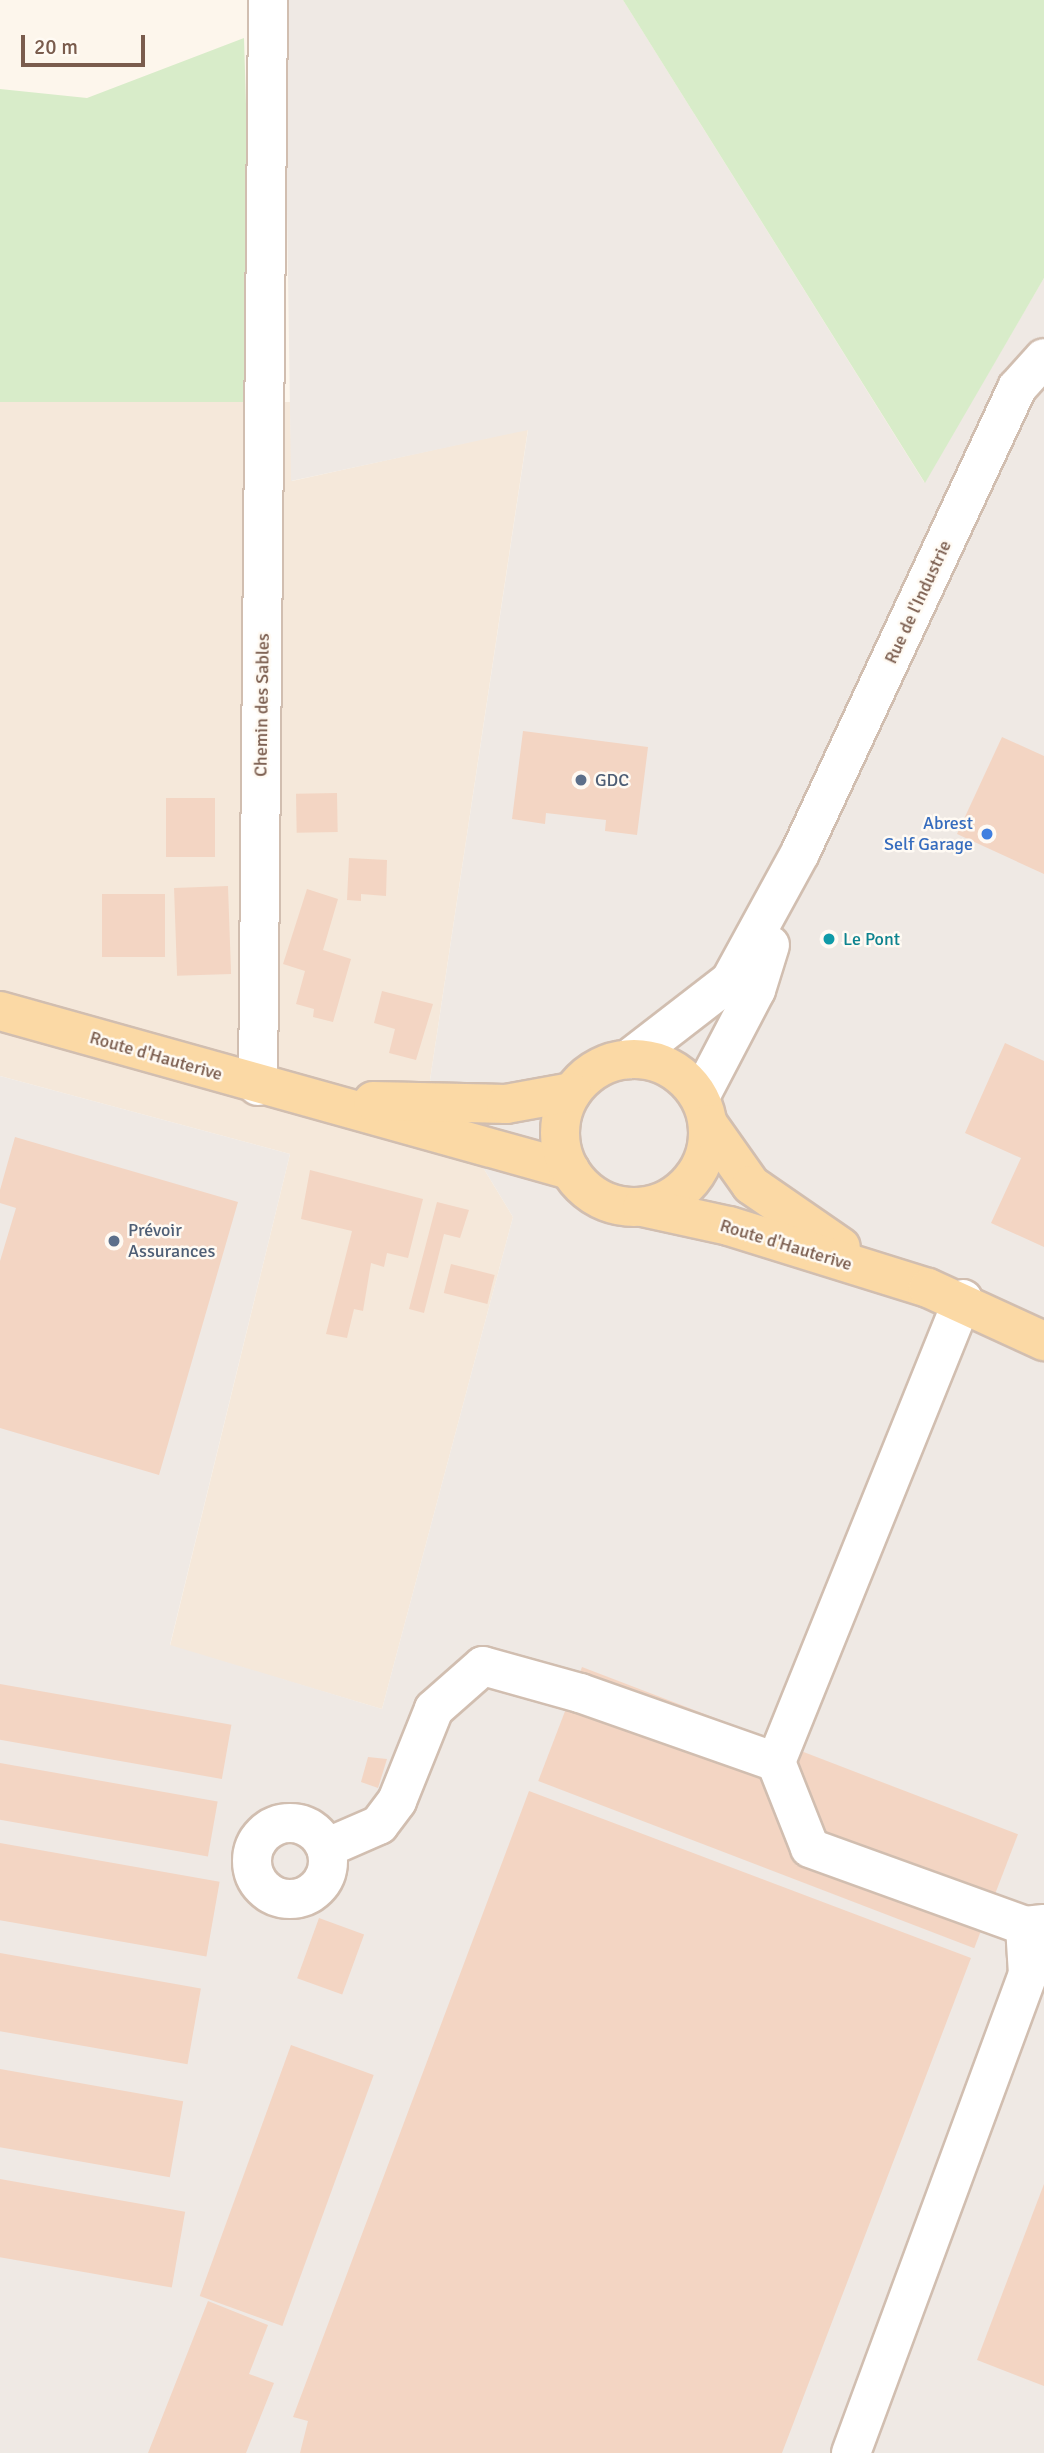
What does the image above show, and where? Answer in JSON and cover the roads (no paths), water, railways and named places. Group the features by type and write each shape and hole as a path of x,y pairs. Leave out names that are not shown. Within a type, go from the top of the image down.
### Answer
{"main road":[{"name":"Route d'Hauterive","path":"0,1011 258,1086 570,1170"},
{"path":"629,1059 670,1068 704,1111 708,1148 692,1179 665,1201 642,1207 600,1199 570,1170 560,1130 572,1092 603,1066 629,1059"},
{"name":"Route d'Hauterive","path":"312,1100 506,1104 572,1092"},
{"name":"Route d'Hauterive","path":"704,1111 751,1185 813,1231 1044,1341"},
{"name":"Route d'Hauterive","path":"642,1207 729,1226 946,1293"}],"street":[{"name":"Chemin des Sables","path":"258,1086 268,0"},
{"name":"Rue de l'Industrie","path":"629,1059 730,981 800,853 1017,388 1044,358"},
{"name":"Rue de l'Industrie","path":"704,1111 756,990 800,853"},
{"path":"851,2453 1028,1974 1034,1925 810,1848 776,1762 946,1293"},
{"path":"326,1848 379,1825 397,1801 434,1709 483,1666 580,1693 776,1762"}],"place":[{"name":"GDC","path":"581,780"},
{"name":"Abrest Self Garage","path":"987,834"},
{"name":"Le Pont","path":"829,939"},
{"name":"Prévoir Assurances","path":"114,1241"}]}
